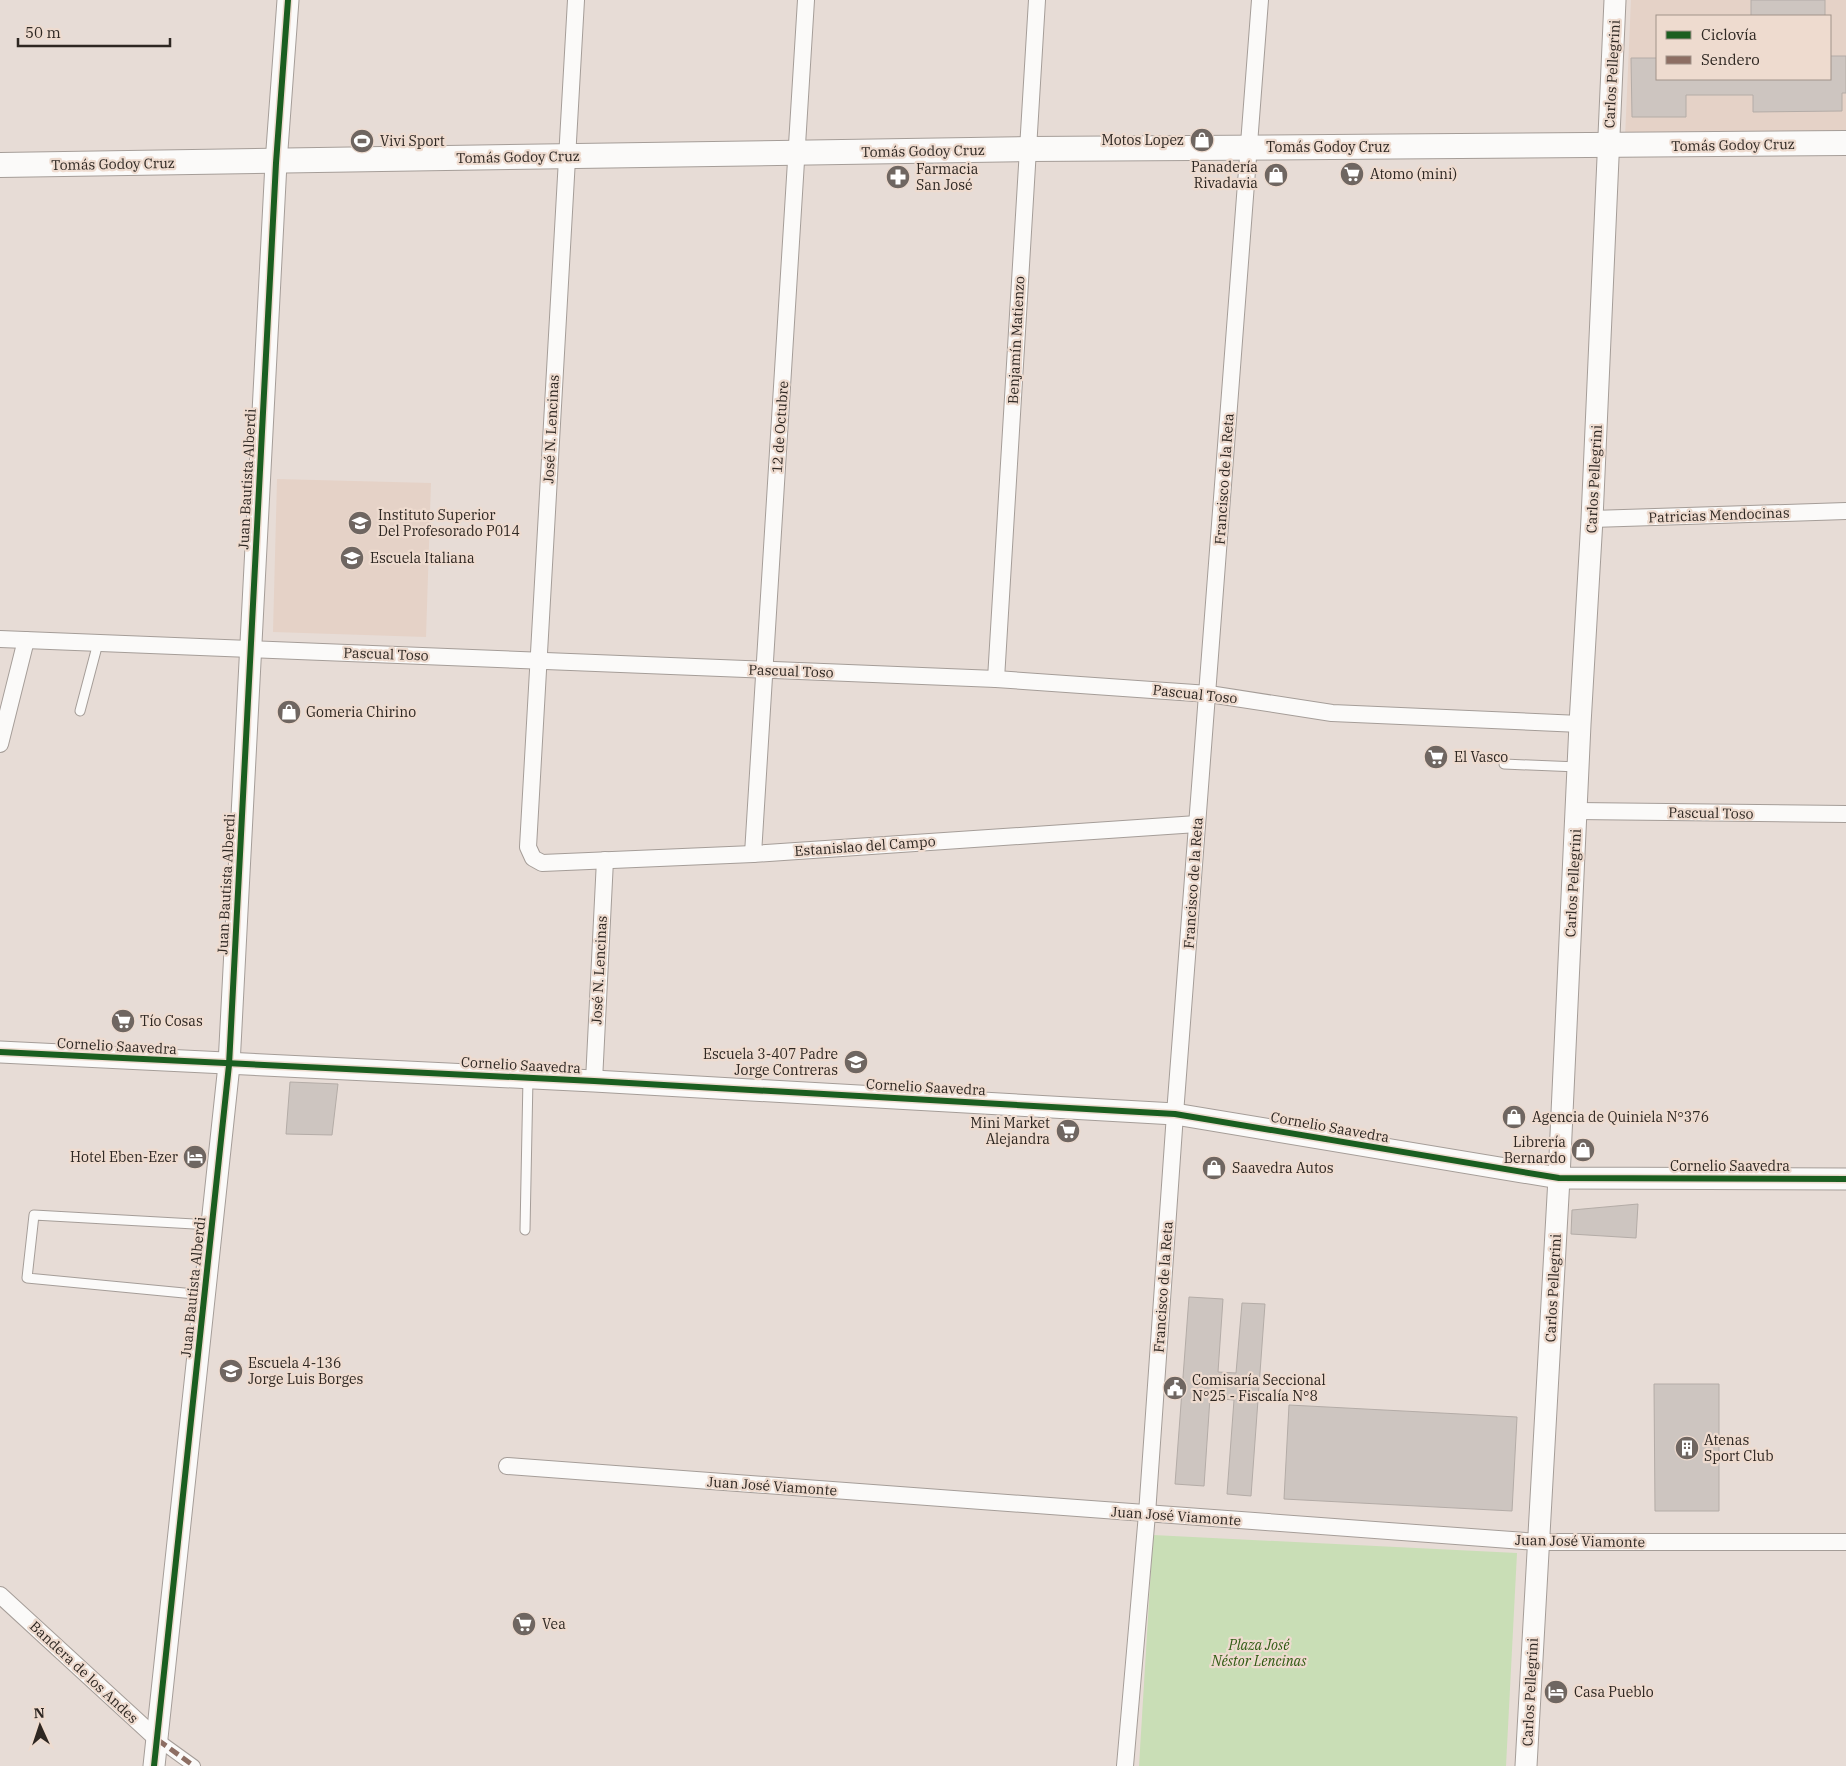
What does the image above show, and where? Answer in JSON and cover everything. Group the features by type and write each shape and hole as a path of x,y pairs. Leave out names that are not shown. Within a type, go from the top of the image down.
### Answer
{"main road":[{"name":"Tomás Godoy Cruz","path":"0,165 276,163 567,156 1249,147 1846,143"}],"street":[{"name":"Juan Bautista Alberdi","path":"154,1766 229,1065 276,163 288,0"},
{"name":"José N. Lencinas","path":"533,858 528,847 576,0"},
{"name":"12 de Octubre","path":"753,854 806,0"},
{"name":"Benjamín Matienzo","path":"996,679 1037,0"},
{"name":"Francisco de la Reta","path":"1125,1766 1146,1514 1197,824 1209,694 1260,0"},
{"name":"Carlos Pellegrini","path":"1526,1766 1559,1178 1580,724 1592,519 1615,0"},
{"name":"Patricias Mendocinas","path":"1592,519 1846,511"},
{"name":"Pascual Toso","path":"0,638 996,679 1209,694 1332,713 1580,724"},
{"path":"0,744 26,640"},
{"name":"Pascual Toso","path":"1577,812 1846,814"},
{"name":"Estanislao del Campo","path":"533,858 542,863 753,854 1197,824"},
{"name":"José N. Lencinas","path":"594,1081 605,860"},
{"name":"Cornelio Saavedra","path":"0,1052 229,1065 594,1081 1175,1114 1559,1178 1846,1179"},
{"name":"Juan José Viamonte","path":"507,1466 1538,1542 1846,1542"},
{"name":"Bandera de los Andes","path":"0,1595 158,1740 194,1766"}],"lane":[{"path":"80,711 98,643"},
{"path":"1504,764 1578,767"},
{"path":"525,1230 528,1078"},
{"path":"205,1295 28,1278 34,1215 212,1225"}],"shaded area":[{"path":"1631,0 1846,0 1846,134 1625,138"},
{"name":"Escuela Italiana","path":"277,479 431,483 426,637 273,632"}],"green space":[{"name":"Plaza José Néstor Lencinas","path":"1153,1535 1517,1553 1506,1766 1139,1766"}],"building":[{"path":"1751,0 1825,0 1825,15 1751,15"},
{"path":"1831,56 1846,56 1846,93 1842,93 1842,111 1753,112 1753,95 1686,95 1686,117 1632,117 1631,58 1656,58 1656,80 1831,80"},
{"path":"290,1082 338,1084 332,1135 286,1134"},
{"path":"1638,1204 1636,1238 1571,1234 1572,1210"},
{"path":"1189,1297 1223,1299 1218,1372 1236,1373 1242,1303 1265,1304 1251,1496 1227,1494 1234,1400 1210,1398 1204,1486 1175,1484"},
{"name":"Atenas Sport Club","path":"1654,1384 1719,1384 1719,1511 1655,1511"},
{"path":"1289,1405 1517,1417 1512,1511 1284,1499"}],"marked path":[{"path":"158,1740 194,1766"}],"cycle path":[{"path":"154,1766 229,1065 276,163 288,0"},
{"path":"0,1052 594,1081 1175,1114 1559,1178 1846,1179"}],"place":[{"name":"Motos Lopez","path":"1202,140"},
{"name":"Vivi Sport","path":"362,141"},
{"name":"Atomo (mini)","path":"1352,174"},
{"name":"Panadería Rivadavia","path":"1276,175"},
{"name":"Farmacia San José","path":"898,177"},
{"name":"Instituto Superior Del Profesorado P014","path":"360,523"},
{"name":"Escuela Italiana","path":"352,558"},
{"name":"Gomeria Chirino","path":"289,712"},
{"name":"El Vasco","path":"1436,757"},
{"name":"Tío Cosas","path":"123,1021"},
{"name":"Escuela 3-407 Padre Jorge Contreras","path":"856,1062"},
{"name":"Agencia de Quiniela N°376","path":"1514,1117"},
{"name":"Mini Market Alejandra","path":"1068,1131"},
{"name":"Librería Bernardo","path":"1583,1150"},
{"name":"Hotel Eben-Ezer","path":"195,1157"},
{"name":"Saavedra Autos","path":"1214,1168"},
{"name":"Escuela 4-136 Jorge Luis Borges","path":"231,1371"},
{"name":"Comisaría Seccional N°25 - Fiscalía N°8","path":"1175,1388"},
{"name":"Atenas Sport Club","path":"1687,1448"},
{"name":"Vea","path":"524,1624"},
{"name":"Casa Pueblo","path":"1556,1692"}]}
